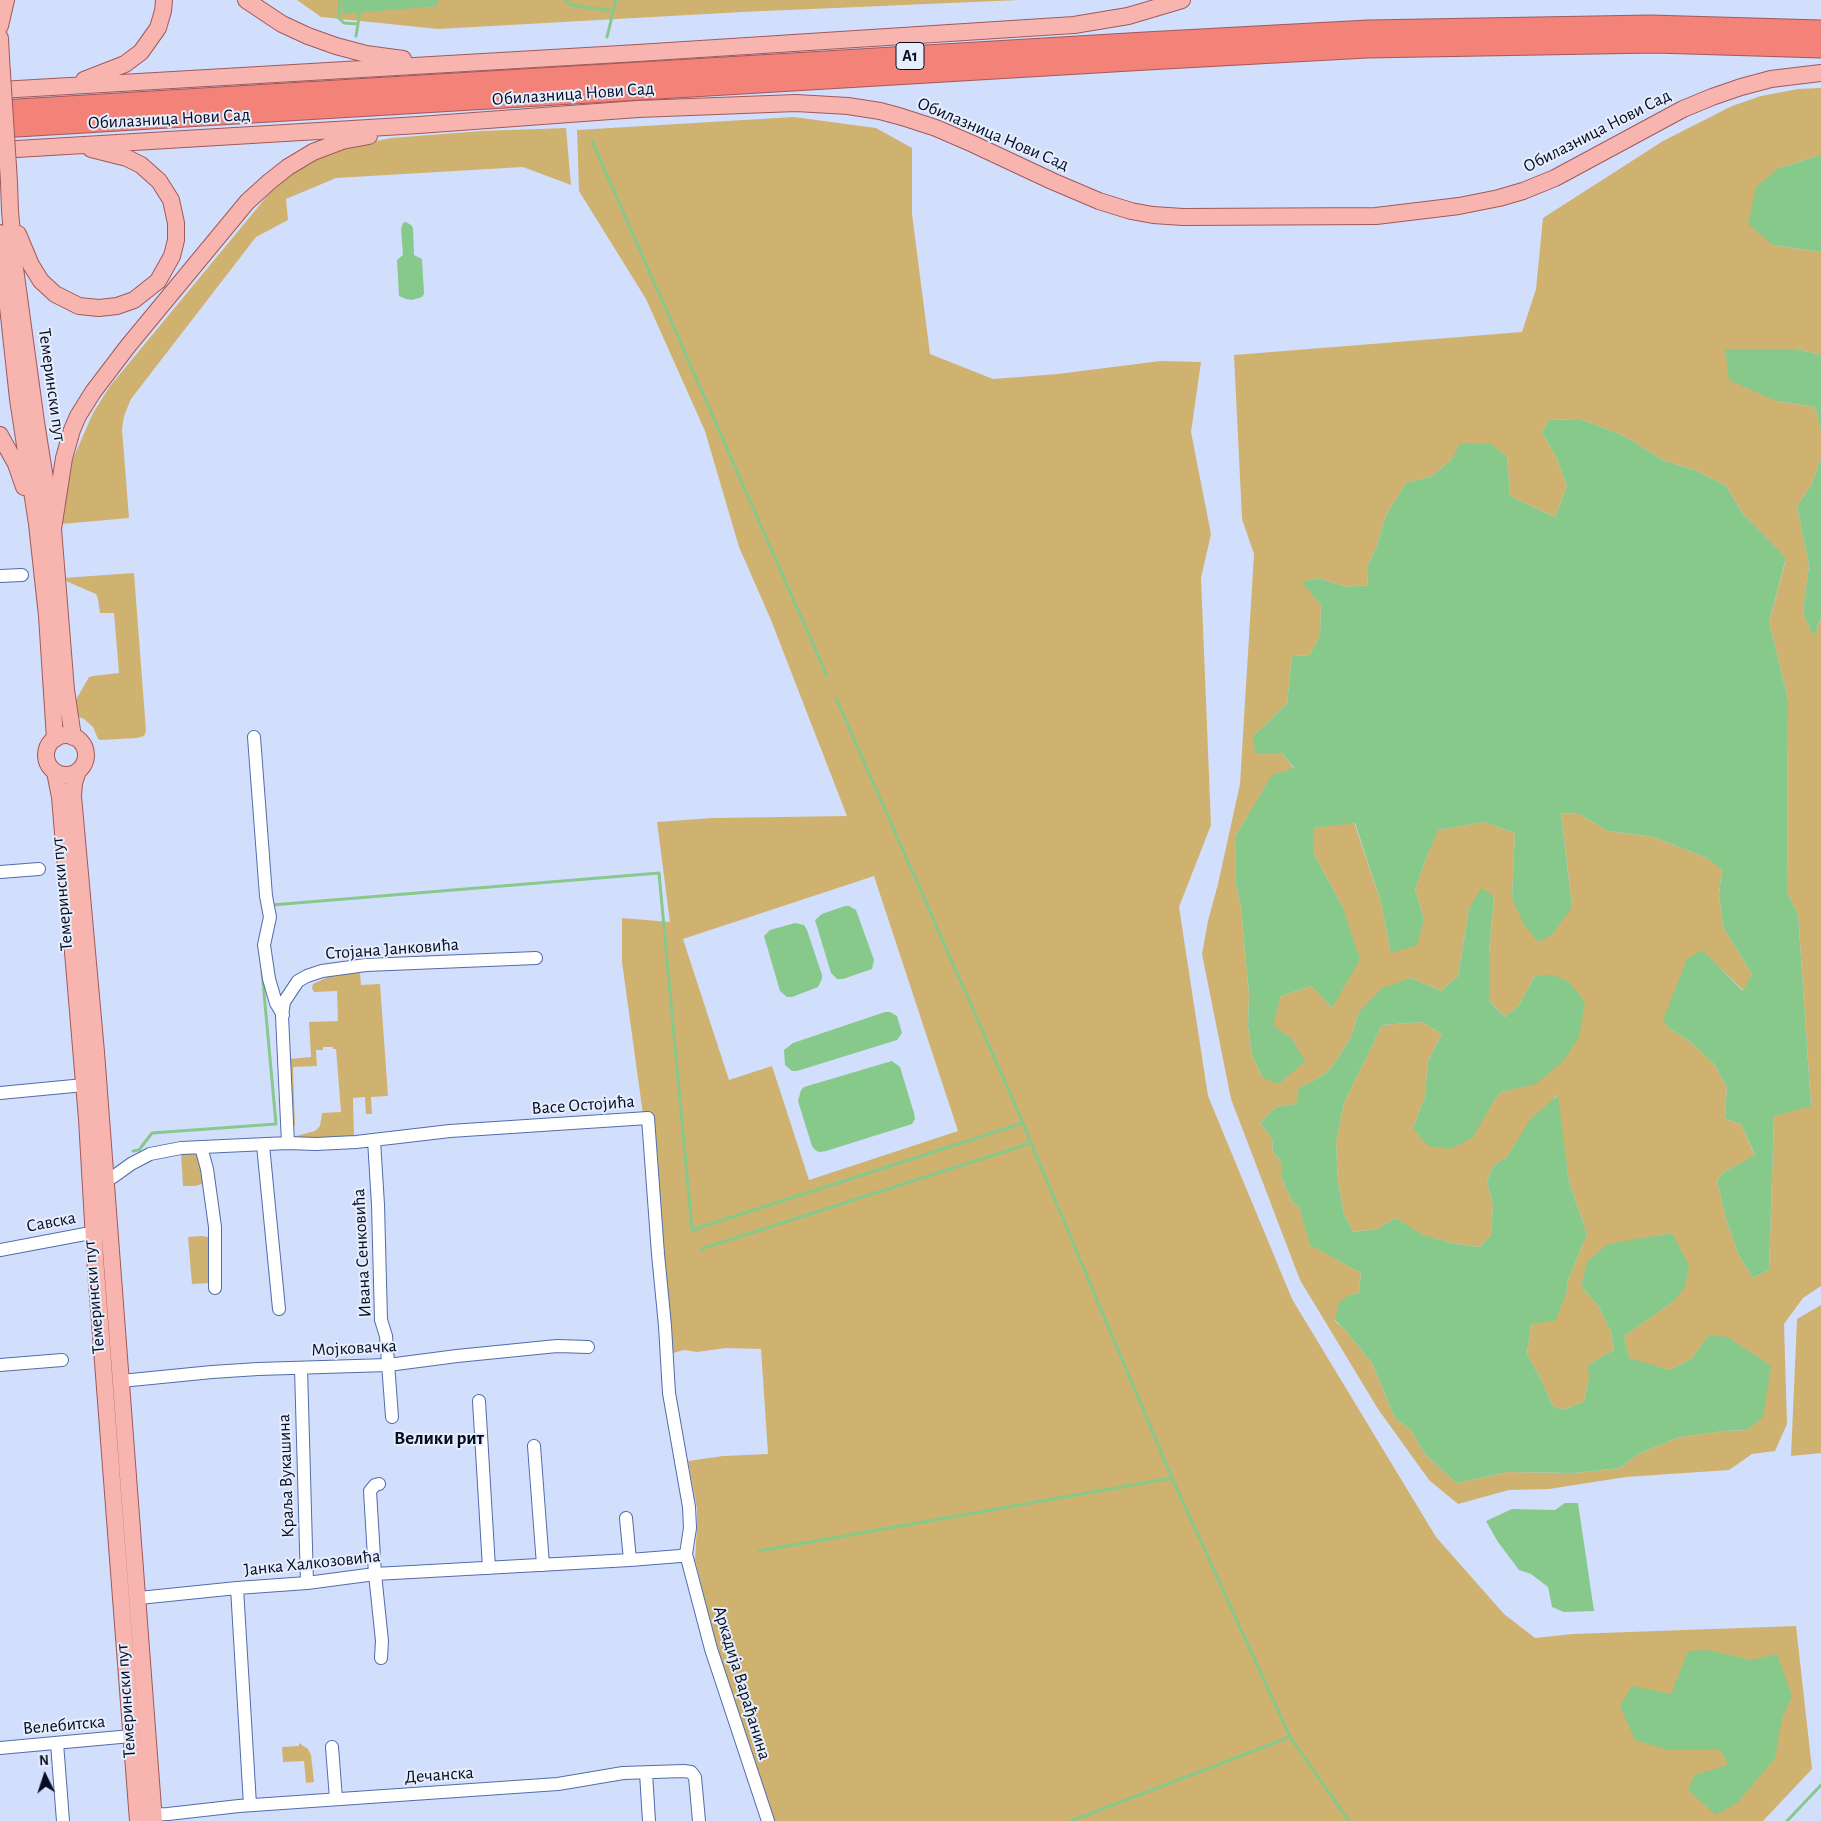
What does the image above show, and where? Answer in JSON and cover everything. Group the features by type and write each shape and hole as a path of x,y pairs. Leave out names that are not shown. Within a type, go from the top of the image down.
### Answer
{"highway":[{"name":"A1","path":"0,110 1368,30 1640,25 1821,30"},
{"name":"A1","path":"0,128 1367,48 1645,44 1821,48"}],"main road":[{"path":"0,26 6,0"},
{"path":"67,86 116,68 134,58 148,44 158,28 164,0"},
{"path":"246,0 282,24 336,46 366,54 438,64"},
{"name":"Обилазница Нови Сад","path":"0,90 1074,25 1128,16 1182,0"},
{"name":"Темерински пут","path":"0,38 10,211 30,374 45,527 73,737"},
{"name":"Обилазница Нови Сад","path":"0,150 419,125 638,109 796,103 848,106 880,111 936,128 1073,190 1131,211 1183,217 1376,216 1478,203 1523,191 1555,178 1683,109 1712,97 1771,79 1821,73"},
{"path":"45,527 72,430 84,406 128,346 247,202 279,174 313,152 342,141 419,125"},
{"path":"10,211 27,258 36,274 48,288 62,298 79,306 108,308 134,300 153,286 168,266 176,240 175,213 168,194 154,175 134,162 75,145"},
{"name":"Темерински пут","path":"0,233 18,399 45,527 55,739"},
{"path":"0,435 16,464 45,527"},
{"path":"60,736 73,737 78,740 85,750 85,761 78,771 66,776 55,772 50,767 47,756 48,749 55,739 60,736"},
{"name":"Темерински пут","path":"78,771 74,783 73,796 105,1178 101,1231 137,1818"},
{"name":"Темерински пут","path":"55,772 60,797 84,1085 121,1381 154,1818"}],"street":[{"path":"0,576 22,575"},
{"path":"254,737 259,815 269,911 264,945 269,979 276,1003 283,1015"},
{"path":"0,872 39,869"},
{"name":"Стојана Јанковића","path":"288,1143 283,1015 284,1002 298,981 322,971 387,964 536,958"},
{"path":"0,1093 84,1085"},
{"name":"Васе Остојића","path":"105,1178 113,1177 131,1164 150,1154 181,1148 288,1143 316,1144 374,1140 450,1131 648,1118 658,1254 666,1326 669,1393 689,1507 690,1528 686,1554"},
{"name":"Ивана Сенковића","path":"374,1140 381,1320 386,1336 392,1417"},
{"path":"263,1145 279,1308"},
{"path":"201,1147 207,1169 215,1227 215,1288"},
{"name":"Савска","path":"0,1250 101,1231"},
{"name":"Мојковачка","path":"121,1381 212,1372 388,1365 557,1346 588,1347"},
{"path":"0,1365 62,1360"},
{"name":"Краља Вукашина","path":"301,1368 307,1583"},
{"path":"479,1402 489,1568"},
{"path":"534,1446 543,1565"},
{"path":"379,1484 375,1485 370,1492 374,1574 382,1640 382,1658"},
{"path":"626,1518 630,1560"},
{"name":"Јанка Халкозовића","path":"138,1598 307,1583 374,1574 630,1560 686,1554"},
{"name":"Аркадија Варађанина","path":"686,1554 711,1649 768,1821"},
{"path":"237,1588 250,1805"},
{"name":"Велебитска","path":"0,1748 131,1736"},
{"path":"57,1743 63,1821"},
{"path":"332,1747 336,1799"},
{"name":"Дечанска","path":"137,1818 154,1818 250,1805 539,1786 623,1773 684,1771 691,1772 695,1776 699,1821"},
{"path":"646,1773 649,1821"}],"shaded area":[{"path":"297,0 1020,0 742,12 438,29 321,17"},
{"path":"342,0 437,0 437,6 343,14"},
{"path":"1821,88 1821,155 1779,168 1773,245 1821,252 1821,355 1797,349 1725,349 1776,401 1815,407 1821,431 1821,457 1812,484 1797,506 1809,565 1803,613 1814,636 1821,618 1821,1286 1803,1298 1784,1324 1787,1424 1775,1451 1752,1454 1729,1470 1626,1477 1549,1489 1509,1490 1458,1504 1429,1480 1378,1409 1300,1280 1231,1099 1202,954 1240,784 1254,554 1242,519 1234,355 1522,332 1536,289 1543,218 1663,141 1732,106 1761,96 1798,89","holes":["1580,419 1622,435 1665,461 1695,470 1726,486 1743,514 1786,559 1769,622 1788,699 1787,893 1798,914 1811,1105 1774,1115 1769,1270 1753,1278 1739,1256 1726,1219 1717,1181 1724,1172 1755,1156 1741,1124 1725,1119 1727,1087 1714,1064 1688,1040 1670,1029 1701,950 1744,991 1752,974 1723,927 1719,894 1722,869 1707,858 1654,837 1608,831 1579,814 1561,813 1572,907 1512,898 1515,833 1484,822 1437,830 1415,890 1424,919 1391,953 1381,902 1354,822 1313,828 1313,852 1343,908 1332,1008 1311,986 1281,996 1272,1025 1263,1078 1252,1055 1248,1027 1249,994 1241,908 1236,885 1235,837 1272,776 1294,769 1282,753 1253,736 1287,704 1292,655 1309,656 1320,636 1321,605 1303,582 1318,578 1347,587 1368,585 1367,568 1377,545 1386,515 1406,483 1432,476 1452,459 1507,457 1510,496 1555,517 1567,486 1556,456 1542,433 1549,420","1494,896 1489,953 1489,1001 1505,1017 1519,1005 1535,976 1536,1083 1501,1092 1493,1102 1413,1128 1425,1096 1428,1061 1442,1034 1422,1022 1382,1025 1344,1103 1336,1142 1338,1182 1344,1214 1353,1232 1377,1229 1396,1218 1420,1234 1455,1244 1480,1247 1491,1235 1493,1205 1487,1181 1494,1165 1507,1157 1517,1142 1557,1095 1569,1182 1587,1234 1568,1280 1566,1294 1531,1324 1527,1354 1542,1381 1552,1405 1562,1410 1584,1402 1589,1378 1589,1365 1614,1350 1611,1332 1599,1307 1581,1286 1646,1238 1672,1233 1674,1301 1624,1336 1629,1359 1670,1370 1691,1359 1709,1336 1747,1430 1680,1437 1638,1454 1620,1468 1575,1473 1508,1472 1456,1483 1424,1453 1411,1430 1395,1418 1372,1363 1346,1331 1335,1321 1350,1295 1359,1293 1361,1273 1311,1245 1299,1207 1293,1202 1287,1191 1282,1177 1282,1163 1273,1152 1272,1138 1260,1123 1276,1107 1297,1104 1299,1088 1324,1075 1334,1064 1351,1037 1359,1012 1411,978 1441,991 1458,976 1469,909"]},
{"path":"794,117 876,128 912,148 912,214 930,354 993,379 1058,374 1160,361 1201,362 1191,432 1211,534 1201,578 1211,825 1179,907 1208,1096 1292,1299 1436,1537 1504,1614 1535,1638 1573,1634 1796,1626 1812,1769 1763,1821 774,1821 717,1647 695,1560 697,1509 688,1461 723,1456 768,1454 761,1349 726,1348 697,1352 684,1350 673,1353 662,1253 622,962 622,918 670,922 657,822 713,818 847,816 771,620 739,547 705,431 646,299 579,191 577,130","holes":["874,876 958,1131 809,1180 772,1066 729,1080 683,939"]},
{"path":"566,128 571,185 523,167 336,178 286,199 288,220 256,237 131,399 124,416 122,429 129,518 62,524 68,470 93,413 110,386 268,195 296,170 333,150 391,138 481,131"},
{"path":"1821,155 1821,252 1773,245 1748,224 1756,187 1779,168"},
{"path":"406,222 413,228 414,255 422,259 424,294 422,297 412,300 399,296 397,260 403,255 401,229 403,223"},
{"path":"1725,349 1797,349 1821,355 1821,431 1815,407 1776,401 1729,380"},
{"path":"1580,419 1622,435 1665,461 1695,470 1726,486 1743,514 1786,558 1769,622 1788,699 1787,893 1798,914 1811,1106 1774,1116 1769,1270 1753,1278 1739,1256 1726,1219 1717,1181 1724,1172 1755,1155 1741,1124 1725,1119 1727,1087 1714,1064 1688,1040 1670,1029 1663,1020 1687,959 1702,950 1743,991 1752,974 1723,927 1719,894 1722,870 1707,858 1654,837 1608,831 1579,814 1561,813 1572,907 1552,935 1538,942 1523,923 1512,898 1515,833 1484,822 1438,830 1415,890 1424,919 1417,945 1391,953 1381,902 1355,823 1313,828 1313,852 1343,908 1360,959 1332,1008 1311,986 1281,996 1273,1025 1292,1039 1305,1061 1279,1084 1263,1078 1252,1055 1248,1027 1249,994 1241,908 1236,885 1235,837 1272,775 1294,768 1282,753 1255,753 1253,736 1287,704 1292,655 1309,656 1320,636 1321,605 1302,582 1318,578 1347,587 1368,585 1367,568 1377,545 1386,515 1406,483 1432,476 1452,459 1460,443 1491,444 1507,457 1510,496 1555,517 1567,486 1556,456 1542,433 1549,420"},
{"path":"1821,457 1821,617 1814,637 1803,613 1809,565 1797,506 1812,484"},
{"path":"134,573 146,731 144,736 137,738 100,740 93,727 84,719 72,714 74,703 89,677 119,673 114,613 100,613 96,594 63,578"},
{"path":"1481,888 1494,896 1489,953 1489,1001 1505,1017 1519,1005 1535,976 1552,975 1568,981 1585,1002 1579,1038 1563,1061 1536,1084 1501,1092 1493,1102 1473,1137 1451,1149 1428,1146 1413,1128 1425,1096 1428,1061 1442,1034 1422,1022 1382,1025 1344,1103 1336,1142 1338,1182 1344,1214 1353,1232 1377,1229 1396,1218 1421,1234 1455,1244 1480,1247 1491,1235 1493,1205 1487,1181 1494,1165 1507,1157 1530,1120 1558,1095 1569,1182 1587,1234 1568,1280 1566,1294 1555,1321 1531,1324 1527,1354 1542,1381 1552,1405 1562,1410 1584,1402 1589,1378 1588,1365 1614,1350 1611,1332 1599,1307 1581,1286 1587,1262 1608,1244 1672,1233 1689,1266 1685,1287 1674,1301 1624,1336 1629,1358 1670,1370 1691,1359 1709,1335 1728,1337 1771,1366 1763,1417 1747,1430 1680,1437 1638,1454 1620,1468 1575,1473 1508,1472 1456,1483 1424,1453 1411,1430 1395,1418 1372,1363 1335,1320 1339,1302 1350,1295 1359,1293 1361,1273 1310,1245 1299,1207 1293,1202 1282,1177 1282,1163 1273,1152 1272,1138 1260,1123 1276,1107 1296,1104 1299,1088 1324,1075 1334,1064 1351,1037 1359,1012 1382,988 1411,978 1441,991 1458,976 1469,909"},
{"path":"845,906 856,910 874,960 872,969 843,979 837,979 831,973 815,920 822,914"},
{"path":"795,923 804,925 807,930 822,979 818,987 792,997 787,997 780,991 764,936 770,930"},
{"path":"360,972 361,985 380,984 388,1096 371,1097 372,1114 366,1114 365,1097 353,1098 354,1137 295,1139 296,1136 315,1131 320,1126 322,1113 341,1112 336,1049 333,1049 333,1047 323,1047 323,1050 316,1050 317,1066 293,1067 295,1126 292,1126 289,1059 311,1057 309,1022 338,1021 337,991 314,992 313,984 328,977"},
{"path":"885,1012 890,1012 897,1016 902,1033 897,1040 797,1071 792,1071 785,1065 784,1050 793,1043"},
{"path":"892,1061 900,1067 914,1113 915,1119 912,1124 826,1151 819,1152 815,1150 812,1146 798,1101 801,1090 804,1087"},
{"path":"197,1152 205,1180 202,1184 195,1186 183,1186 181,1153"},
{"path":"188,1237 208,1237 211,1240 211,1283 192,1284"},
{"path":"1821,1305 1821,1453 1791,1456 1797,1319"},
{"path":"1565,1503 1578,1503 1594,1611 1564,1612 1552,1607 1548,1587 1531,1574 1519,1570 1498,1542 1486,1521 1512,1509 1555,1510"},
{"path":"1709,1650 1751,1660 1777,1654 1792,1696 1782,1718 1775,1758 1738,1802 1716,1815 1688,1790 1695,1775 1728,1765 1721,1750 1669,1750 1635,1740 1620,1706 1632,1686 1671,1694 1688,1651"},
{"path":"299,1743 308,1749 311,1755 314,1782 306,1783 304,1761 283,1762 282,1747 299,1746"}],"waterway":[{"path":"340,0 339,18 344,23 358,24"},
{"path":"566,0 571,5 613,11"},
{"path":"607,37 616,0"},
{"path":"356,36 360,12"},
{"path":"592,141 827,676"},
{"path":"836,698 1023,1123"},
{"path":"272,905 659,873 692,1230 1023,1123 1031,1143"},
{"path":"133,1151 139,1150 152,1133 276,1124 262,971"},
{"path":"701,1249 1031,1143 1172,1478 1290,1737 1349,1821"},
{"path":"759,1551 1172,1478"},
{"path":"1071,1821 1290,1737"},
{"path":"1787,1821 1821,1785"}],"district":[{"name":"Велики рит","path":"439,1438"}]}
